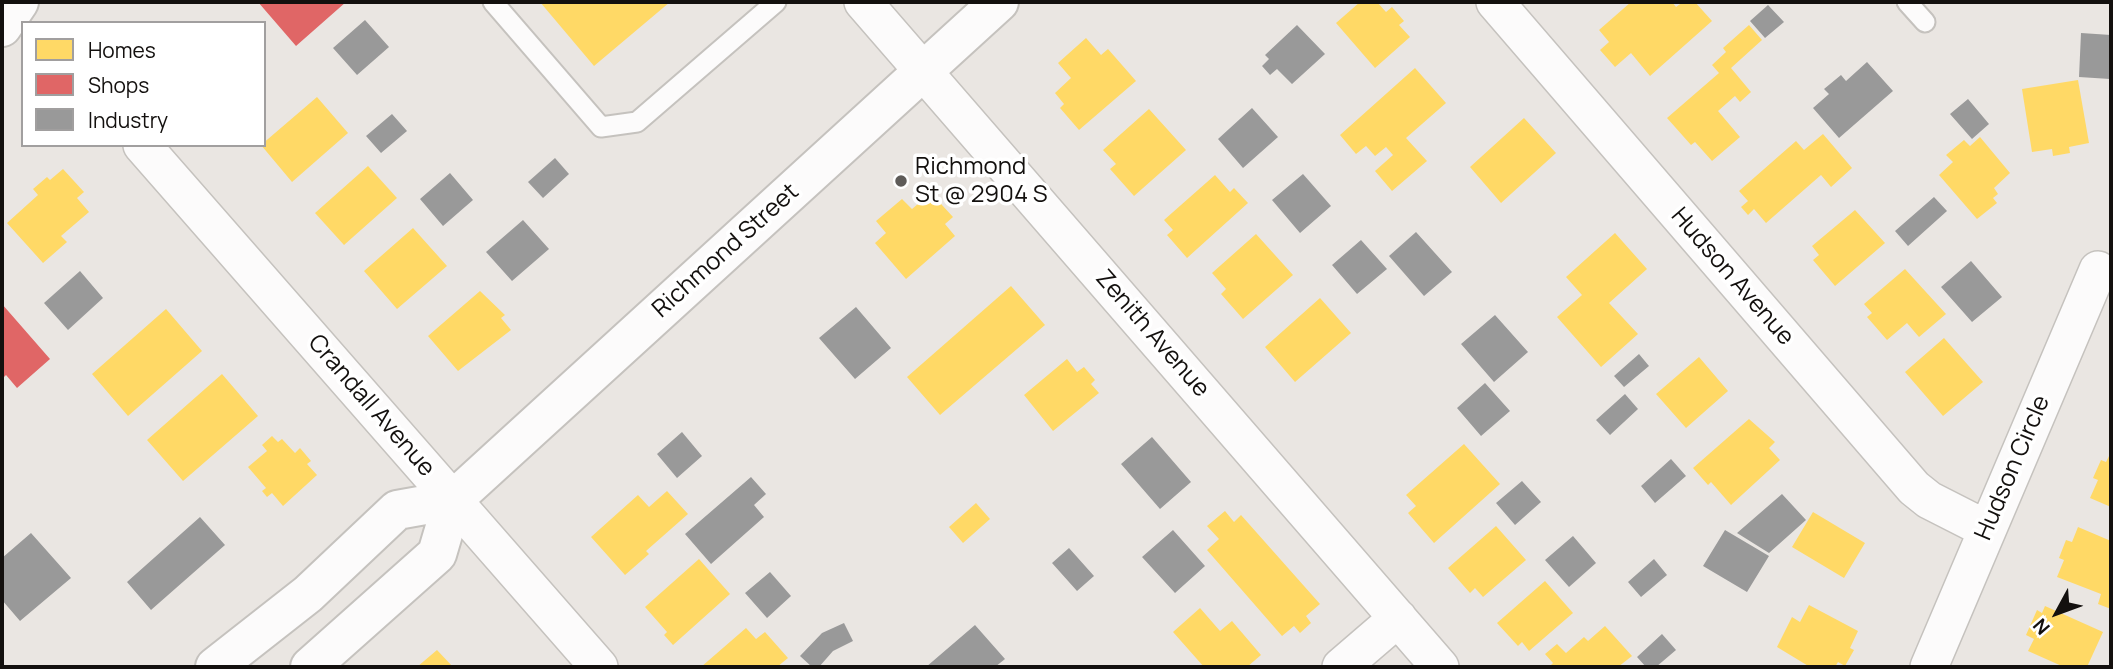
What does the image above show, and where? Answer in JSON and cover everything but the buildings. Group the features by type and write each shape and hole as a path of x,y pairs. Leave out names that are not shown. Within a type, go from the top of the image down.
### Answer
{"main road":[{"name":"Richmond Street","path":"453,500 999,2"},
{"path":"215,667 308,594 397,510 453,500 437,554 310,667"}],"street":[{"name":"Zenith Avenue","path":"863,2 1440,667"},
{"name":"Hudson Avenue","path":"1495,2 1914,488 1929,500 1986,529"},
{"name":"Crandall Avenue","path":"144,147 598,667"},
{"name":"Hudson Circle","path":"1928,667 2098,270"},
{"path":"1341,667 1398,618"}],"lane":[{"path":"493,2 601,127 638,121 776,2"},
{"path":"1907,2 1924,22"}],"place":[{"name":"Richmond St @ 2904 S","path":"901,181"}]}
